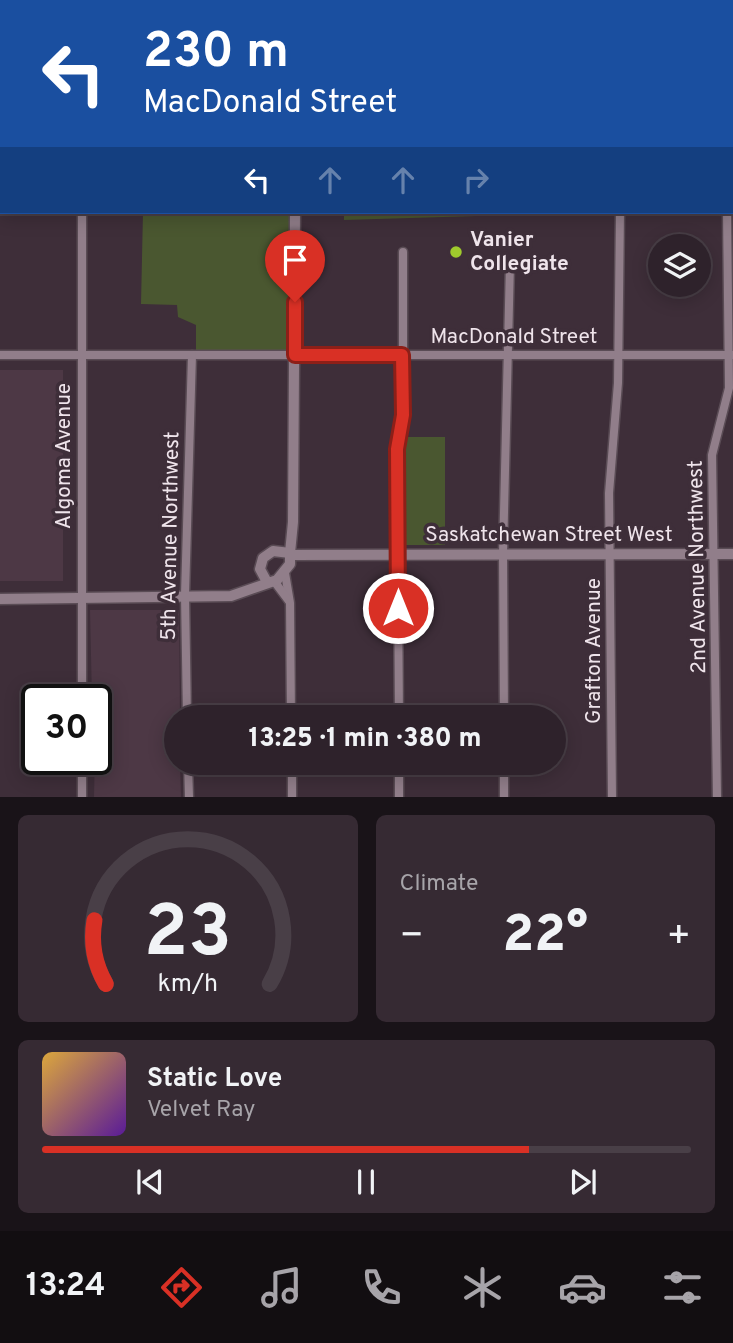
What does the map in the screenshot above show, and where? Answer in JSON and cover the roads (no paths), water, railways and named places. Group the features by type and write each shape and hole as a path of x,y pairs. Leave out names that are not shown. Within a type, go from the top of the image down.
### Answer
{"street":[{"name":"Algoma Avenue","path":"82,214 82,684"},
{"path":"291,705 290,603 286,540 291,511 295,214"},
{"name":"Grafton Avenue","path":"612,797 609,492 616,433 620,214"},
{"name":"2nd Avenue Northwest","path":"717,797 712,455 729,388 731,355 727,214"},
{"path":"398,705 397,449 403,415 403,252"},
{"path":"504,705 503,554 510,263"},
{"name":"MacDonald Street","path":"0,355 731,355"},
{"name":"5th Avenue Northwest","path":"187,705 185,595 192,355"},
{"path":"218,595 239,588 260,569 267,554 287,559"},
{"name":"Saskatchewan Street West","path":"287,559 323,554 733,554"},
{"path":"0,599 82,595 239,594 271,582 287,559"},
{"path":"260,569 290,603"},
{"path":"82,775 82,797"},
{"path":"188,775 189,797"},
{"path":"292,775 292,797"},
{"path":"399,775 399,797"},
{"path":"504,775 504,797"}],"place":[{"name":"Vanier Collegiate","path":"456,252"}]}
